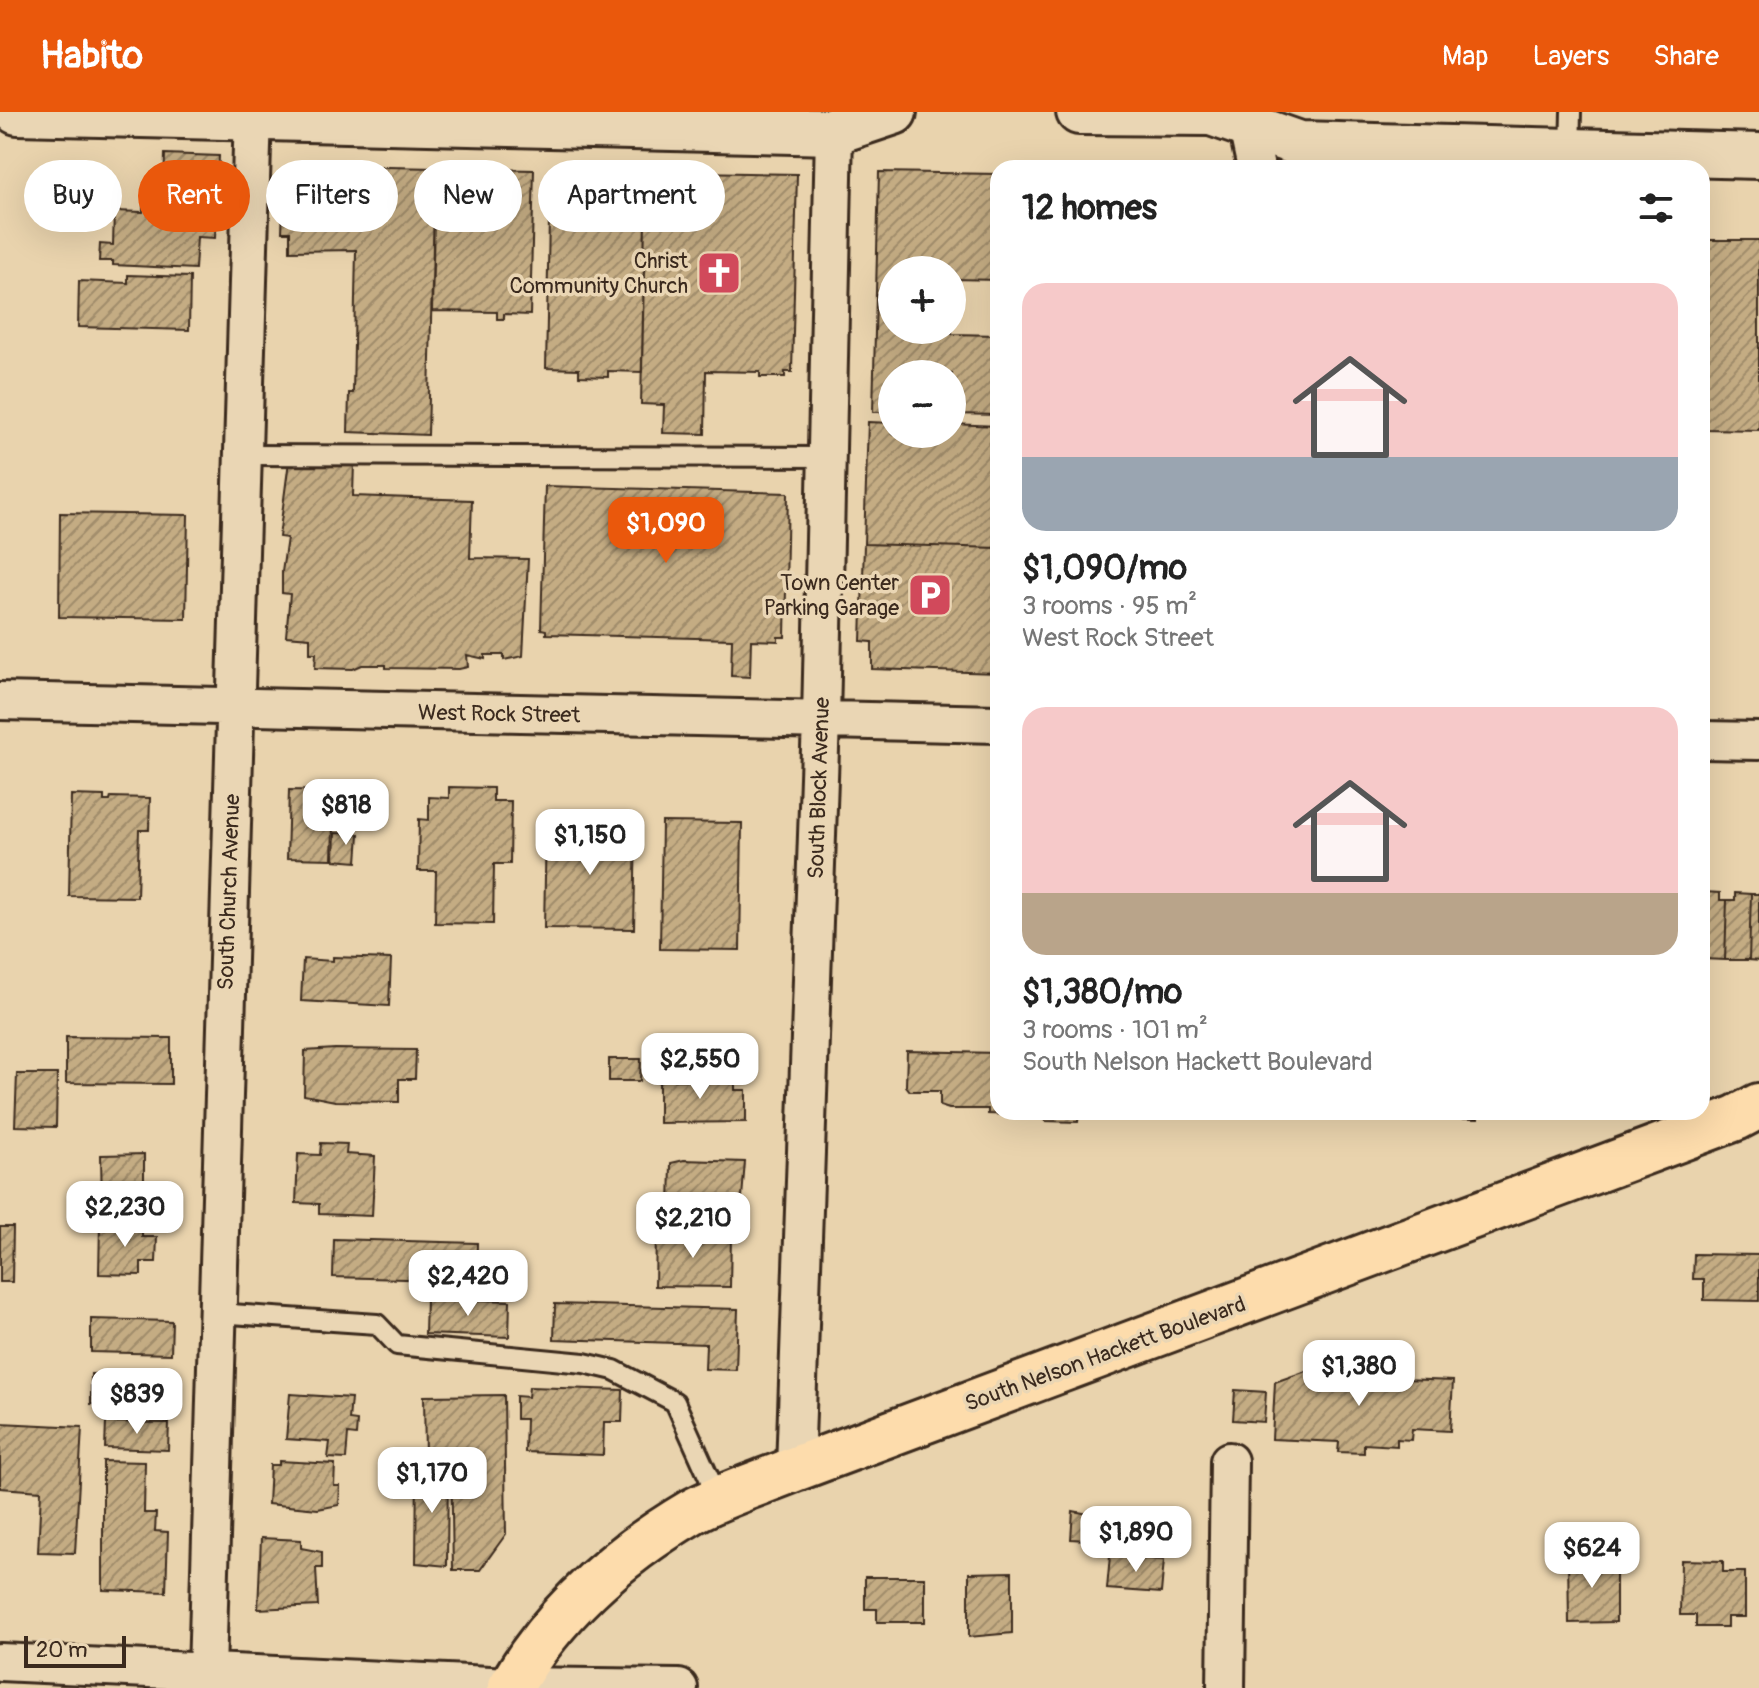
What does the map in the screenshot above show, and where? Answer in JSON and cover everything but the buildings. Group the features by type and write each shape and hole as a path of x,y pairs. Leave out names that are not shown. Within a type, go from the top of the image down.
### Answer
{"main road":[{"name":"South Nelson Hackett Boulevard","path":"510,1687 563,1610 624,1558 694,1511 795,1469 1736,1118 1759,1106"}],"street":[{"path":"17,112 841,122 894,112"},
{"path":"1079,112 1211,113 1245,118 1300,144 1570,144 1759,156"},
{"name":"South Church Avenue","path":"207,1672 233,707 253,115"},
{"path":"1245,118 1254,160"},
{"name":"South Block Avenue","path":"795,1469 827,457 841,122"},
{"name":"West Rock Street","path":"0,701 990,724"},
{"path":"1710,740 1759,741"},
{"path":"1226,1688 1229,1461"},
{"path":"0,1662 510,1687 679,1688"}],"lane":[{"path":"241,455 827,457"},
{"path":"216,1313 377,1324 397,1345 584,1363 614,1370 675,1402 719,1500"}],"place":[{"name":"Christ Community Church","path":"719,273"},
{"name":"Town Center Parking Garage","path":"930,595"}]}
